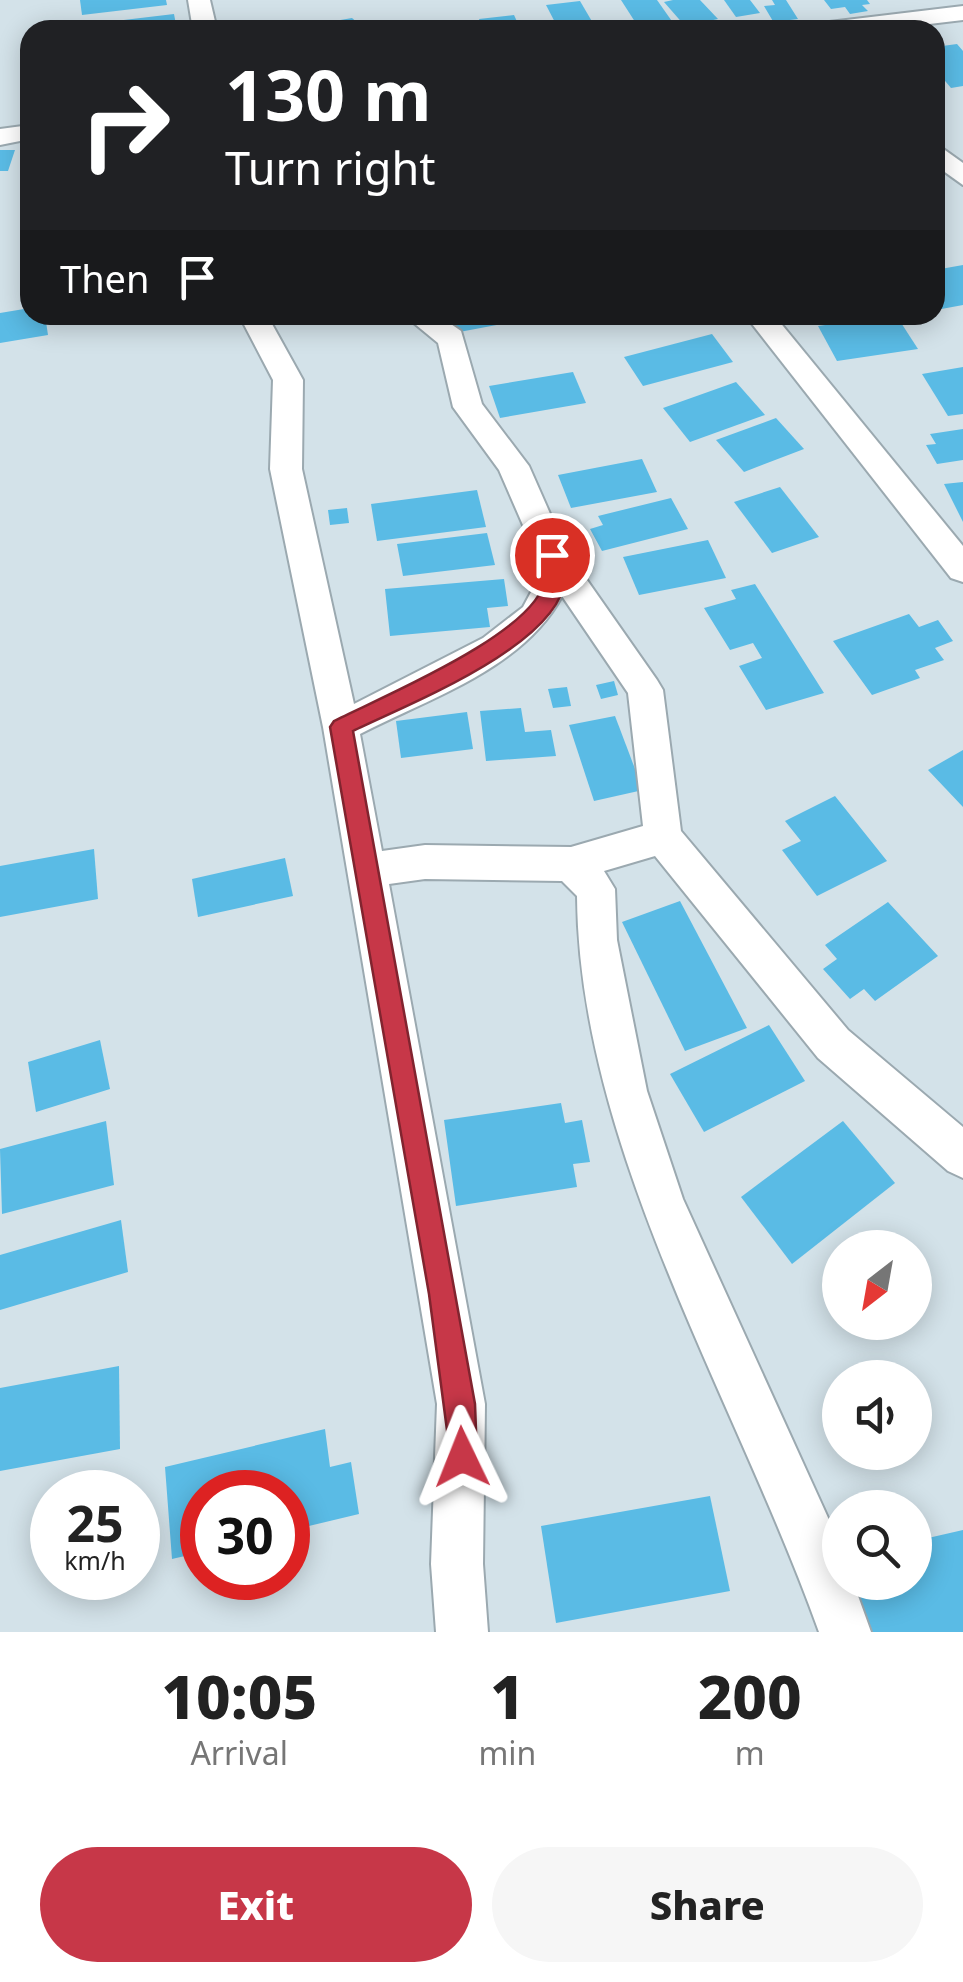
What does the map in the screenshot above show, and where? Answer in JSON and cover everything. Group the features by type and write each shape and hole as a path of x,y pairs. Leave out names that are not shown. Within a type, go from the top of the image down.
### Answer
{"street":[{"path":"905,20 963,13"},
{"path":"258,325 288,380 286,470 341,727 461,1404 462,1504 457,1564 462,1632"},
{"path":"432,325 451,338 468,406 512,466 552,555 645,690 663,837 833,1044 963,1156"},
{"path":"767,325 963,569"},
{"path":"341,727 464,666 520,631 546,603 555,579 552,555"},
{"path":"366,870 425,862 571,864 663,837"},
{"path":"571,864 596,889 598,940 626,1091 663,1204 804,1520 845,1632"}],"building":[{"path":"80,0 166,0 167,5 82,15"},
{"path":"621,0 657,0 671,20 634,20"},
{"path":"700,0 718,19 680,20 664,2"},
{"path":"724,0 750,0 760,13 736,17"},
{"path":"772,0 786,0 798,19 772,20 764,6 775,5"},
{"path":"824,0 867,0 870,4 862,5 868,11 850,14 845,7 831,9"},
{"path":"580,1 591,20 554,20 546,5"},
{"path":"174,14 175,20 124,20"},
{"path":"514,15 516,20 479,20"},
{"path":"957,44 963,51 963,86 951,88 945,81 945,46"},
{"path":"0,150 15,150 8,171 0,171"},
{"path":"963,265 963,305 945,308 945,268"},
{"path":"20,310 20,325 46,325 48,335 0,343 0,313"},
{"path":"450,325 497,325 454,333"},
{"path":"902,325 918,349 837,361 818,326"},
{"path":"712,334 733,362 643,386 624,357"},
{"path":"963,367 963,414 948,416 922,374"},
{"path":"573,372 586,403 500,418 489,386"},
{"path":"736,382 765,415 690,442 663,408"},
{"path":"776,418 804,449 744,472 716,440"},
{"path":"963,429 963,460 937,464 926,445 936,444 930,434"},
{"path":"642,459 657,492 571,508 558,475"},
{"path":"963,482 963,522 944,484"},
{"path":"780,487 819,537 772,553 734,502"},
{"path":"477,490 486,527 377,541 371,504"},
{"path":"671,498 688,529 602,551 590,529 603,525 598,516"},
{"path":"347,508 349,523 330,525 328,510"},
{"path":"487,533 495,565 403,576 397,544"},
{"path":"708,540 726,578 639,595 623,557"},
{"path":"504,579 508,606 487,608 490,627 390,636 385,589"},
{"path":"755,584 824,693 766,710 739,666 762,658 753,643 730,650 704,608 736,599 731,590"},
{"path":"909,614 919,627 938,620 953,641 935,648 944,660 915,670 920,678 872,695 833,641"},
{"path":"614,681 618,695 601,699 596,685"},
{"path":"567,687 571,706 553,708 548,689"},
{"path":"521,708 525,732 551,730 556,756 486,761 480,711"},
{"path":"467,712 473,749 401,758 396,721"},
{"path":"615,716 643,790 594,801 569,725"},
{"path":"963,750 963,807 928,770"},
{"path":"835,796 887,861 817,896 782,850 801,841 785,821"},
{"path":"94,849 98,899 0,917 0,866"},
{"path":"285,858 293,896 198,917 192,879"},
{"path":"680,901 747,1028 685,1051 622,922"},
{"path":"888,902 938,956 875,1001 864,989 850,999 823,969 837,959 825,945"},
{"path":"769,1025 805,1081 704,1132 670,1074"},
{"path":"100,1040 110,1089 36,1112 28,1062"},
{"path":"561,1103 565,1123 582,1120 590,1162 573,1164 577,1187 456,1206 444,1120"},
{"path":"106,1121 114,1185 2,1214 0,1149"},
{"path":"843,1121 895,1183 835,1230 822,1230 822,1240 792,1264 741,1197"},
{"path":"121,1220 128,1272 0,1310 0,1255"},
{"path":"119,1366 120,1449 0,1471 0,1388"},
{"path":"325,1429 330,1467 351,1462 359,1514 310,1526 310,1470 180,1470 180,1557 172,1559 165,1467"},
{"path":"710,1496 730,1591 556,1623 541,1526"},
{"path":"963,1530 963,1632 870,1632 860,1600 932,1600 932,1537"}],"route":[{"path":"462,1457 461,1404 443,1294 341,727 464,666 520,631 546,603 555,579 552,555"}]}
